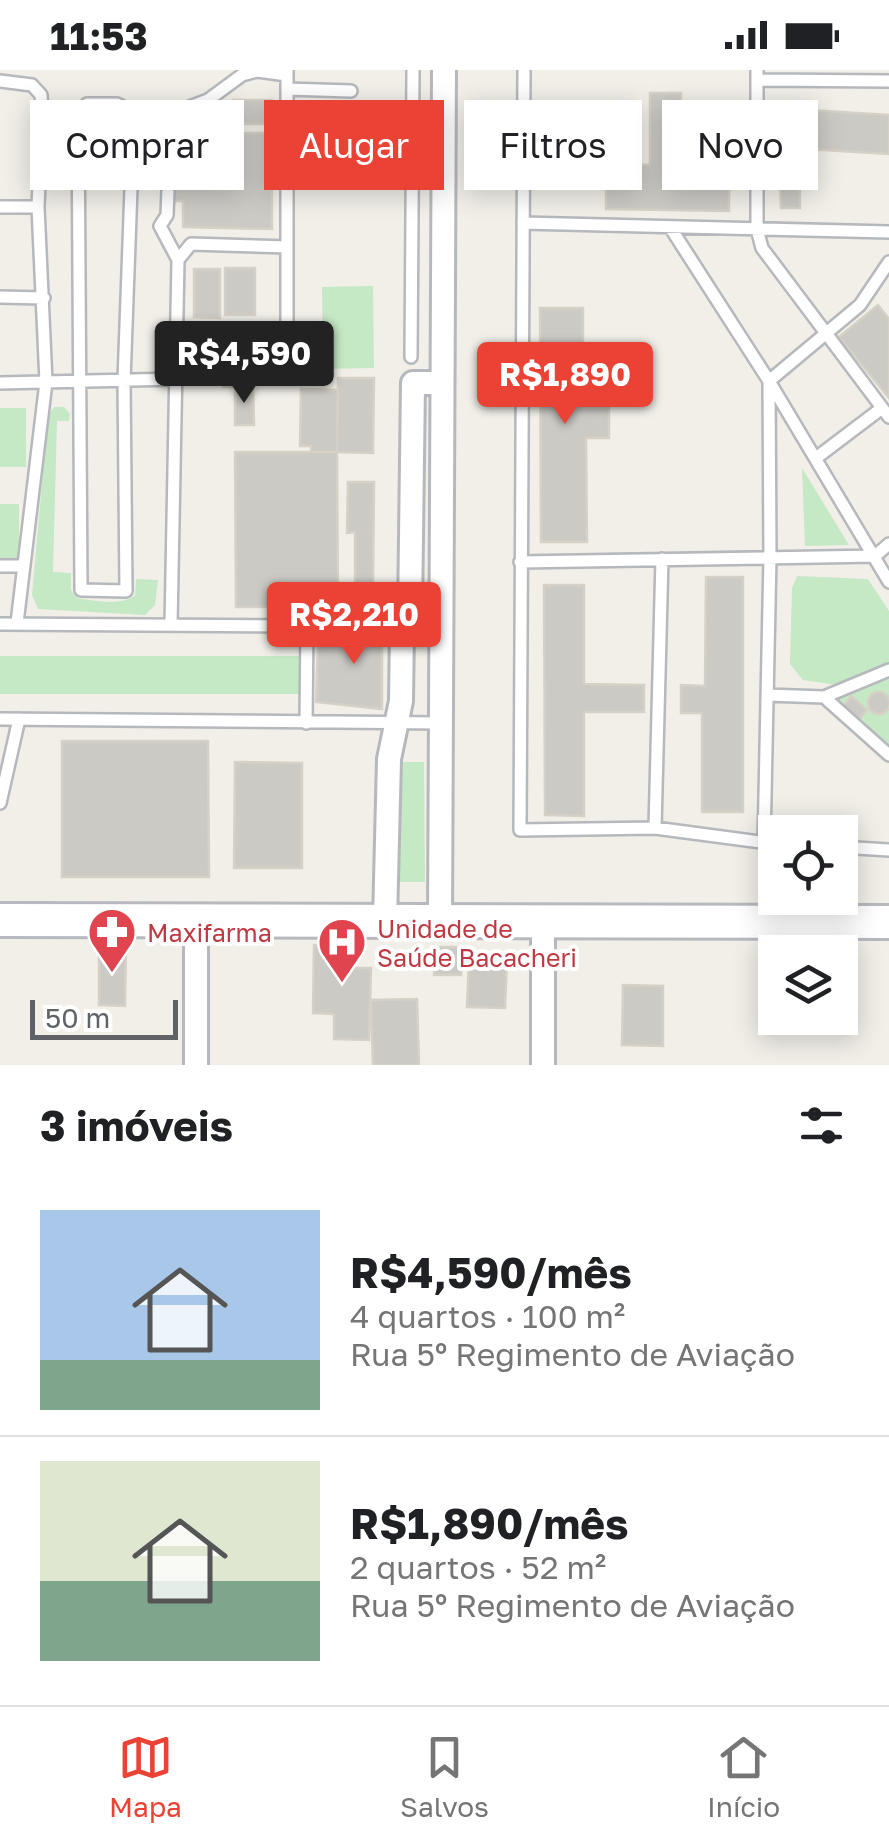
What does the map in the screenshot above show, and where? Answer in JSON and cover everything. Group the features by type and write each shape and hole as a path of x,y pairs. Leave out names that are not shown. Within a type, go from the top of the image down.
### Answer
{"main road":[{"path":"0,920 889,922"}],"street":[{"path":"444,70 444,100"},
{"path":"440,921 444,190"},
{"path":"385,921 389,759 401,701 402,628 410,614 413,383 442,383"},
{"path":"412,469 442,470"},
{"path":"196,920 196,1065"},
{"path":"542,1065 543,921"}],"lane":[{"path":"413,70 413,100"},
{"path":"524,70 520,830 655,828 758,842"},
{"path":"171,625 178,260 160,226 167,215 171,114 208,100 242,75 257,71 287,72 287,376"},
{"path":"816,458 885,412 762,248 757,229 757,75 889,76"},
{"path":"0,81 32,84 41,94 38,207 46,382 18,623"},
{"path":"287,89 351,91"},
{"path":"87,104 117,104 130,110 124,380 126,590 81,590 78,118 87,104"},
{"path":"411,357 412,190"},
{"path":"0,207 38,207"},
{"path":"523,224 889,232"},
{"path":"670,227 769,381 889,582"},
{"path":"178,260 192,244 287,248"},
{"path":"769,381 870,293 889,262"},
{"path":"0,297 44,298"},
{"path":"0,383 176,379"},
{"path":"769,381 770,815"},
{"path":"520,562 875,556 889,544"},
{"path":"655,828 662,559"},
{"path":"0,566 24,566"},
{"path":"0,624 307,626 441,632"},
{"path":"306,723 307,626"},
{"path":"768,695 824,698 889,670"},
{"path":"824,698 889,755"},
{"path":"0,719 440,722"},
{"path":"0,803 4,769 18,719"},
{"path":"858,849 889,850"}],"green space":[{"path":"373,286 374,368 323,369 322,287"},
{"path":"54,407 64,407 70,414 69,421 57,421 53,572 71,573 71,590 77,598 99,601 121,601 135,596 136,579 158,580 155,605 145,615 38,609 32,595 48,416"},
{"path":"0,408 26,408 26,467 0,467"},
{"path":"802,468 849,545 805,546"},
{"path":"0,504 19,504 19,560 0,560"},
{"path":"797,576 868,579 889,611 889,663 837,685 803,680 790,664 792,588"},
{"path":"0,656 299,656 299,694 0,694"},
{"path":"889,679 889,747 836,705 837,698"},
{"path":"400,762 424,762 425,882 400,882"}],"building":[{"path":"650,93 681,93 681,100 662,100 662,190 729,190 729,211 606,209 606,190 642,190 642,165 650,165"},
{"path":"244,100 264,100 264,124 244,124"},
{"path":"818,111 889,115 889,154 818,150"},
{"path":"244,133 264,133 264,190 272,190 272,229 183,227 183,201 174,201 174,190 244,190"},
{"path":"781,190 800,190 800,208 781,208"},
{"path":"225,268 255,268 255,315 225,315"},
{"path":"194,269 220,269 220,318 194,317"},
{"path":"878,305 889,319 889,398 839,337"},
{"path":"540,308 583,308 583,408 609,408 609,438 586,438 587,542 541,542"},
{"path":"251,337 252,358 223,358 223,338"},
{"path":"223,358 252,358 253,387 223,387"},
{"path":"338,378 374,378 373,453 337,452"},
{"path":"235,387 253,387 254,425 235,425"},
{"path":"301,389 338,390 337,452 311,452 311,446 300,446"},
{"path":"235,452 337,452 338,607 236,607"},
{"path":"348,482 374,482 373,587 355,587 355,532 347,533"},
{"path":"706,577 743,577 743,812 702,812 702,713 681,713 681,685 705,686"},
{"path":"544,585 584,585 584,684 644,685 644,712 584,712 584,816 545,815"},
{"path":"359,608 382,609 382,709 316,702 318,644 358,644"},
{"path":"875,692 883,692 890,703 883,714 875,714 868,707 868,699"},
{"path":"851,696 867,710 859,720 842,708"},
{"path":"62,741 208,741 209,877 62,877"},
{"path":"235,762 302,763 302,868 234,868"},
{"name":"Maxifarma","path":"99,945 126,946 125,1006 99,1005"},
{"name":"Unidade de Saúde Bacacheri","path":"314,945 336,946 336,968 371,968 369,1040 334,1039 334,1014 313,1013"},
{"path":"435,947 462,947 461,975 434,975"},
{"path":"469,958 507,960 505,1008 467,1007"},
{"path":"623,985 663,986 663,1046 622,1045"},
{"path":"417,999 419,1065 373,1065 371,1000"}],"place":[{"name":"Maxifarma","path":"112,974"},
{"name":"Unidade de Saúde Bacacheri","path":"342,984"}]}
